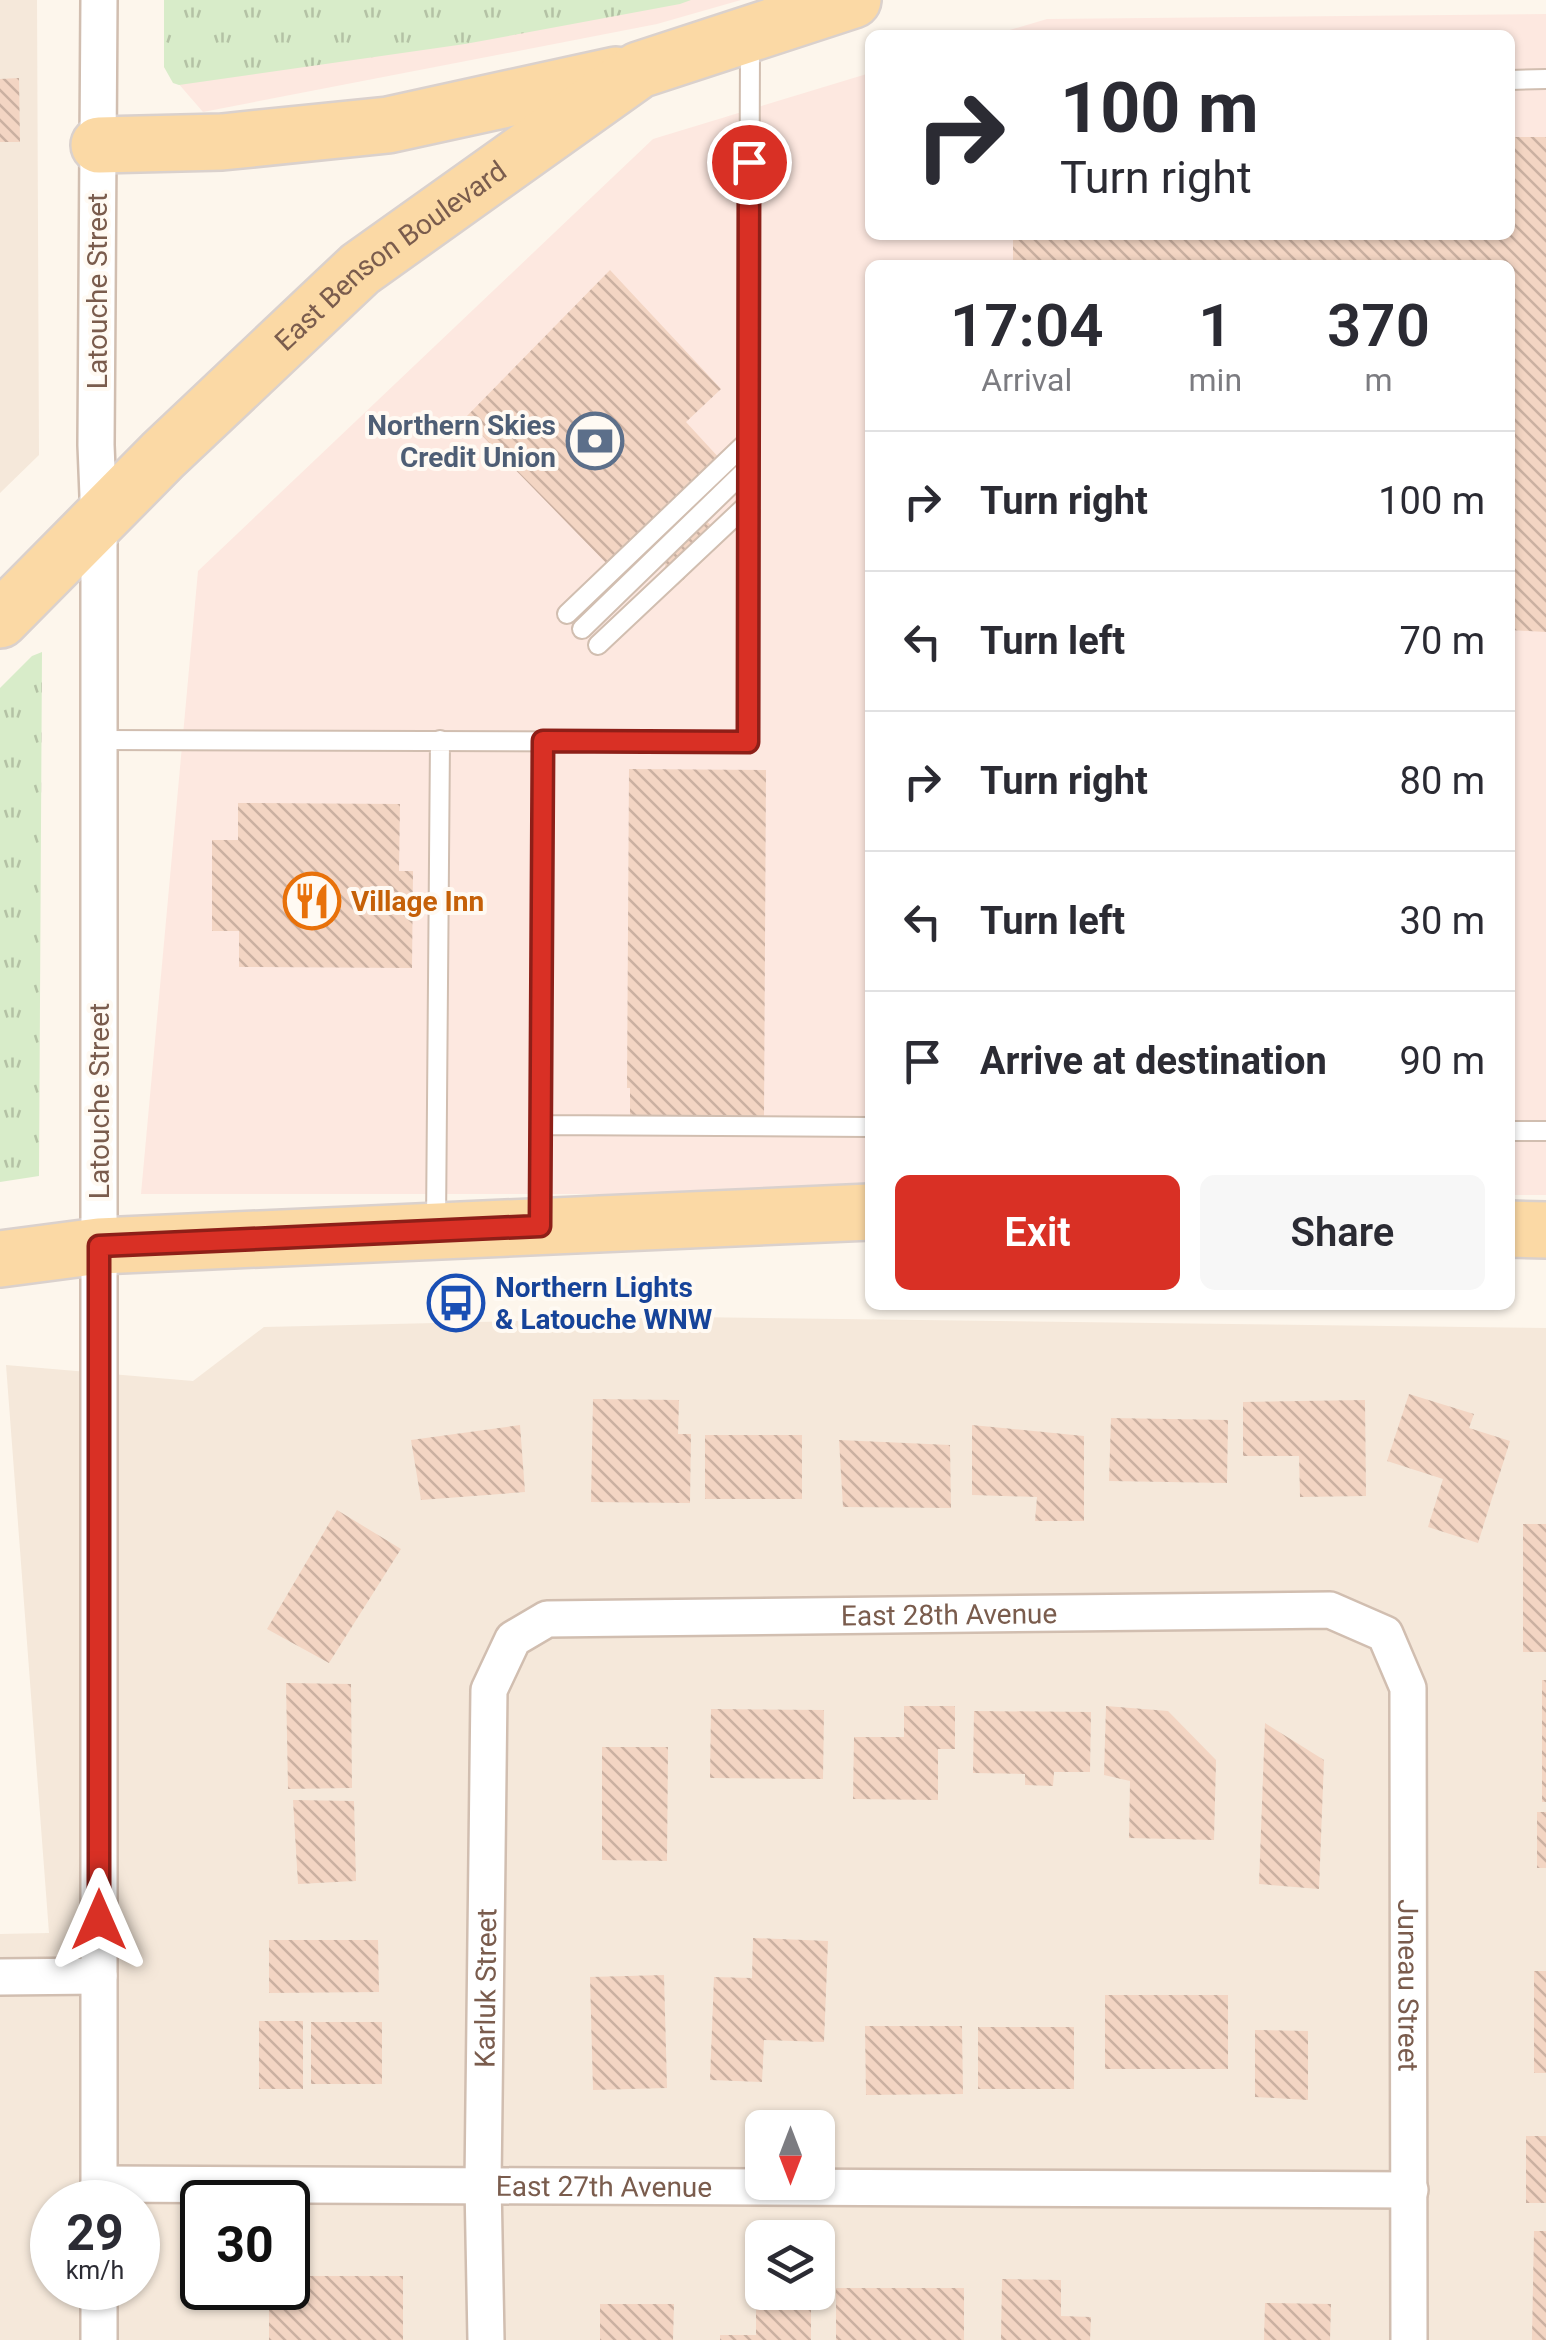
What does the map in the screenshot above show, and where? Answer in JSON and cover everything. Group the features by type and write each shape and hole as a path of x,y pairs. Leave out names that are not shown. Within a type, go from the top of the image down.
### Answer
{"main road":[{"name":"East Benson Boulevard","path":"0,620 163,455 360,269 639,70 853,0"},
{"path":"98,145 222,142 388,125 639,70"},
{"path":"0,1259 99,1246 865,1212"},
{"path":"1515,1228 1546,1230"}],"street":[{"name":"Latouche Street","path":"98,0 99,2180"},
{"name":"East 28th Avenue","path":"512,1639 546,1619 1330,1610 1385,1634"},
{"name":"Juneau Street","path":"1385,1634 1408,1688 1409,2340"},
{"name":"Karluk Street","path":"486,2340 483,2184 489,1690 512,1639"},
{"path":"0,1976 99,1976"},
{"name":"East 27th Avenue","path":"160,2192 483,2184 1410,2190"},
{"path":"99,2310 99,2340"}],"lane":[{"path":"98,740 748,742 750,34"},
{"path":"1515,80 1546,79"},
{"path":"567,614 749,440"},
{"path":"582,629 749,466"},
{"path":"598,644 748,502"},
{"path":"436,1231 440,740"},
{"path":"540,1226 543,741"},
{"path":"541,1125 865,1127"},
{"path":"1515,1131 1546,1131"}],"shaded area":[{"path":"0,0 37,0 39,455 0,493"},
{"path":"164,0 741,0 657,24 203,112 164,67"},
{"path":"1546,14 1546,1195 1515,1195 1515,260 865,260 865,1194 141,1194 198,571 653,139 865,75 865,240 1515,240 1515,30 1010,30 1047,19"},
{"path":"690,1317 1546,1328 1546,2340 0,2340 0,1934 49,1933 6,1365 193,1381 264,1327"}],"green space":[{"path":"164,0 691,0 465,44 179,85 173,83 164,67"},
{"path":"42,652 39,1176 0,1182 0,688 32,656"}],"building":[{"path":"19,78 20,142 0,142 0,79"},
{"path":"1515,137 1546,137 1546,632 1515,630 1515,260 1013,260 1013,240 1515,240"},
{"name":"Northern Skies Credit Union","path":"610,270 721,389 686,422 721,460 682,497 725,539 678,585 666,575 664,548 644,531 608,565 465,418"},
{"path":"629,769 766,770 764,1116 630,1115"},
{"name":"Village Inn","path":"238,803 400,804 399,871 413,871 412,968 239,967 239,931 212,931 212,840 238,840"},
{"path":"1409,1394 1474,1414 1469,1428 1510,1441 1478,1543 1428,1527 1443,1479 1387,1461"},
{"path":"593,1399 679,1400 678,1434 691,1434 690,1503 591,1502"},
{"path":"1365,1400 1366,1496 1300,1497 1299,1456 1243,1456 1243,1402"},
{"path":"1111,1418 1228,1420 1227,1483 1109,1481"},
{"path":"520,1425 525,1492 421,1500 411,1440"},
{"path":"972,1425 1084,1436 1084,1521 1035,1521 1037,1497 972,1495"},
{"path":"705,1435 802,1435 802,1499 705,1499"},
{"path":"839,1440 950,1445 951,1508 843,1507"},
{"path":"337,1510 401,1549 329,1663 267,1629"},
{"path":"1523,1524 1546,1524 1546,1652 1523,1652"},
{"path":"1542,1680 1546,1680 1546,1802 1542,1802"},
{"path":"286,1683 351,1684 352,1788 288,1789"},
{"path":"904,1706 955,1706 955,1749 938,1749 938,1800 853,1799 854,1737 904,1737"},
{"path":"1106,1706 1168,1711 1216,1760 1214,1840 1129,1838 1130,1781 1104,1775"},
{"path":"711,1709 824,1710 823,1779 710,1778"},
{"path":"974,1711 1091,1712 1090,1772 1054,1772 1053,1786 1025,1785 1025,1774 973,1773"},
{"path":"1265,1723 1324,1760 1319,1889 1259,1884"},
{"path":"602,1747 668,1747 667,1861 602,1860"},
{"path":"293,1800 354,1801 356,1881 298,1884"},
{"path":"1537,1812 1546,1812 1546,1868 1537,1868"},
{"path":"753,1938 828,1941 824,2042 764,2040 762,2082 710,2080 714,1977 752,1978"},
{"path":"269,1940 378,1940 379,1992 269,1993"},
{"path":"1534,1971 1546,1971 1546,2073 1534,2073"},
{"path":"664,1975 667,2088 593,2090 590,1977"},
{"path":"1105,1995 1228,1995 1228,2069 1105,2069"},
{"path":"259,2021 303,2021 303,2089 259,2089"},
{"path":"311,2022 382,2022 382,2084 311,2084"},
{"path":"865,2026 962,2026 963,2094 866,2095"},
{"path":"978,2027 1074,2027 1074,2089 978,2089"},
{"path":"1255,2030 1308,2031 1308,2100 1255,2097"},
{"path":"1526,2136 1546,2136 1546,2203 1526,2203"},
{"path":"1534,2231 1546,2231 1546,2340 1532,2340"},
{"path":"310,2276 403,2276 403,2340 269,2340 269,2310 310,2310"},
{"path":"1002,2279 1061,2280 1061,2316 1091,2317 1090,2340 1001,2340"},
{"path":"836,2288 964,2288 964,2340 836,2340"},
{"path":"1265,2303 1331,2304 1330,2340 1264,2340"},
{"path":"600,2304 674,2304 673,2340 600,2340"},
{"path":"756,2310 811,2310 811,2340 720,2340 720,2335 756,2335"}],"place":[{"name":"Northern Skies Credit Union","path":"595,441"},
{"name":"Village Inn","path":"312,901"},
{"name":"Northern Lights & Latouche WNW","path":"456,1303"}],"route":[{"path":"99,1920 99,1246 540,1226 543,741 748,742 749,162"}]}
